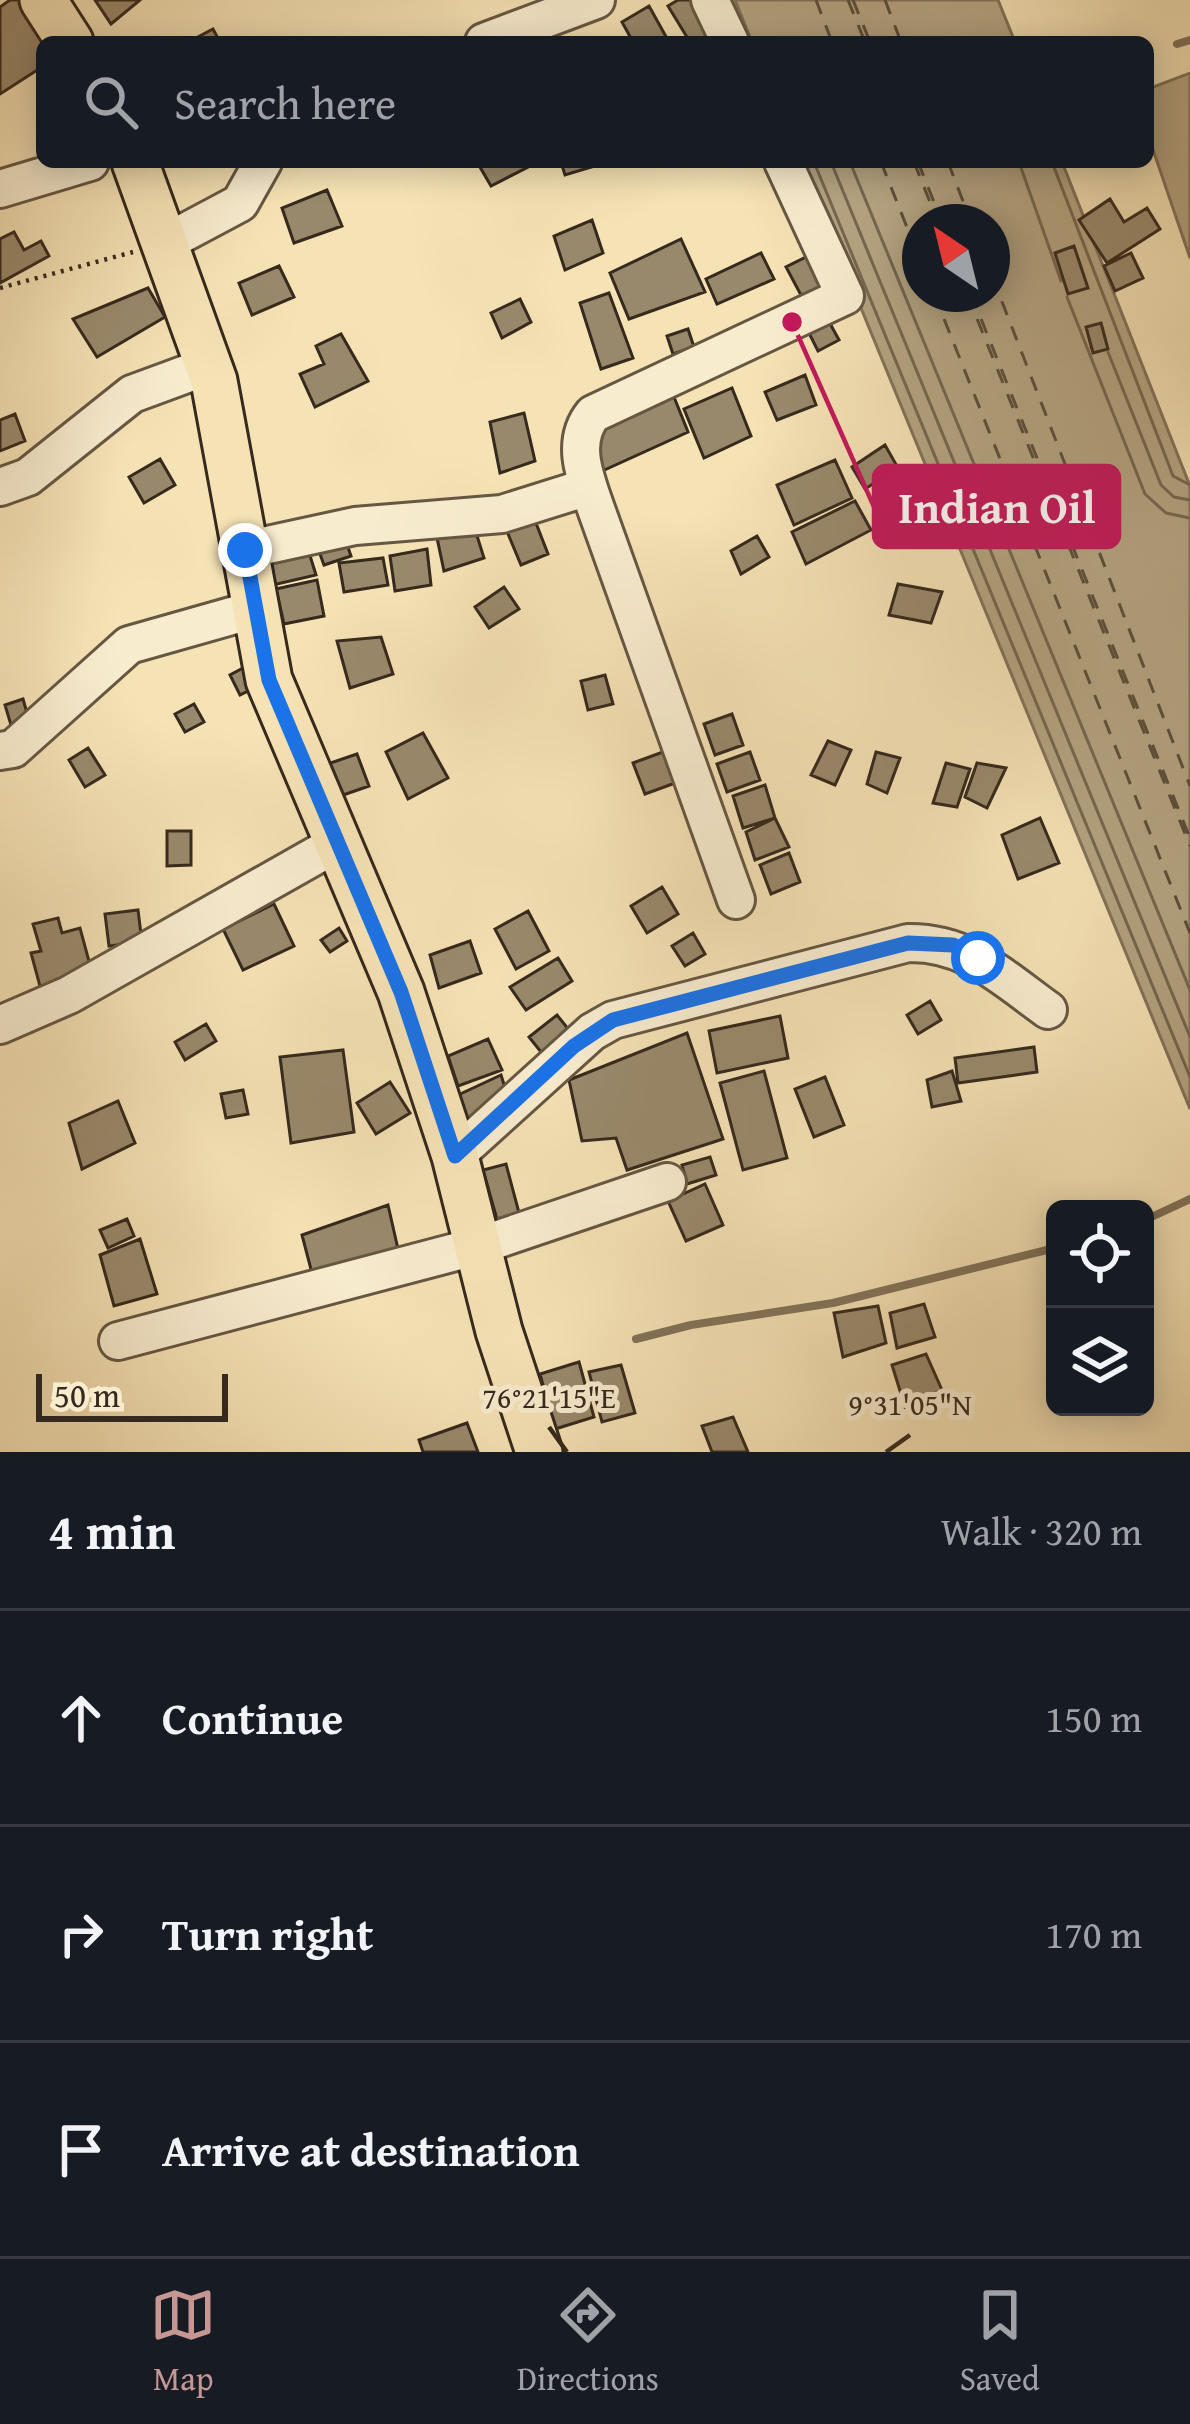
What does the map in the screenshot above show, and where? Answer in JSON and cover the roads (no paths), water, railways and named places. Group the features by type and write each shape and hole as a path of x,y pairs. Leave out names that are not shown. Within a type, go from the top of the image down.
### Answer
{"main road":[{"path":"43,0 66,36"},
{"path":"137,168 208,366 269,680 401,992 455,1156 539,1452"}],"street":[{"path":"710,0 727,36"},
{"path":"500,36 587,3"},
{"path":"0,189 70,168"},
{"path":"165,243 240,203 259,168"},
{"path":"736,900 588,487 579,445 593,414 844,296 786,168"},
{"path":"0,487 28,478 132,394 208,366"},
{"path":"245,550 355,526 502,514 588,487"},
{"path":"0,751 14,749 129,645 256,609"},
{"path":"0,1025 69,994 337,844"},
{"path":"455,1156 592,1032 613,1020 766,976 908,943 932,942 953,945 978,958 1048,1010"},
{"path":"118,1341 478,1246 667,1182"}],"water":[{"path":"735,0 998,0 1013,36 750,36"},
{"path":"1190,73 1190,258 1154,153 1154,87"},
{"path":"803,168 1064,168 1190,486 1190,1109"}],"waterway":[{"path":"1177,44 1190,40"},
{"path":"1154,1216 1190,1199"},
{"path":"636,1339 691,1325 833,1303 1046,1250"}],"place":[{"name":"Indian Oil","path":"792,322"}]}
